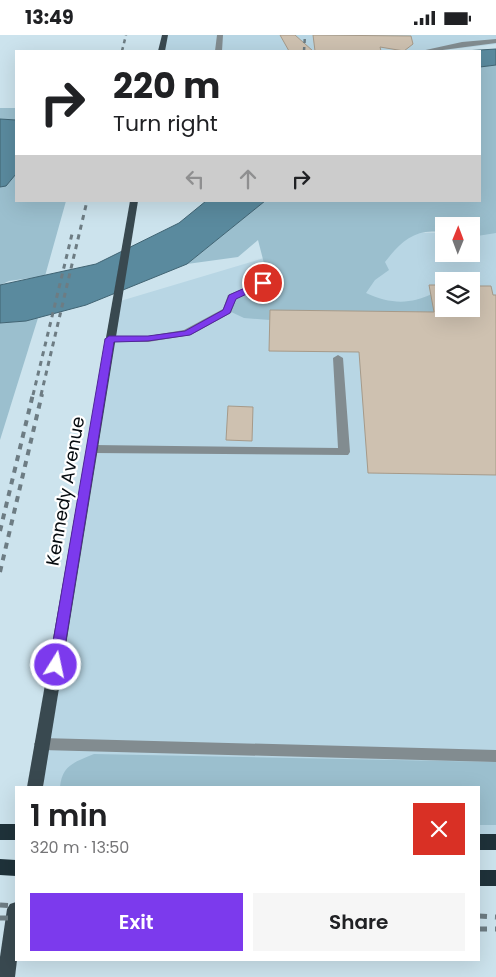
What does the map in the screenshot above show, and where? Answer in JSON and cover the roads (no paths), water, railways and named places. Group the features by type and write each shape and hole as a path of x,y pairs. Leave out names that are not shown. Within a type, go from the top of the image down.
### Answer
{"highway":[{"path":"0,832 15,832"},
{"path":"480,842 496,842"},
{"path":"0,867 15,867"},
{"path":"480,878 496,878"}],"main road":[{"path":"162,50 165,35"},
{"name":"Kennedy Avenue","path":"35,786 93,449 109,339 134,202"},
{"path":"6,977 15,916"}],"lane":[{"path":"219,50 220,35"},
{"path":"430,50 462,44 496,41"},
{"path":"109,339 148,339 187,333 227,311 232,297 263,283"},
{"path":"93,449 344,452 338,358"},
{"path":"42,744 496,756"}],"railway":[{"path":"122,50 126,35"},
{"path":"304,50 305,35"},
{"path":"41,395 87,202"},
{"path":"33,395 73,230"},
{"path":"0,531 33,394"},
{"path":"0,572 42,394"},
{"path":"0,905 15,906"},
{"path":"480,916 496,917"},
{"path":"0,918 15,918"},
{"path":"480,929 496,929"}]}
